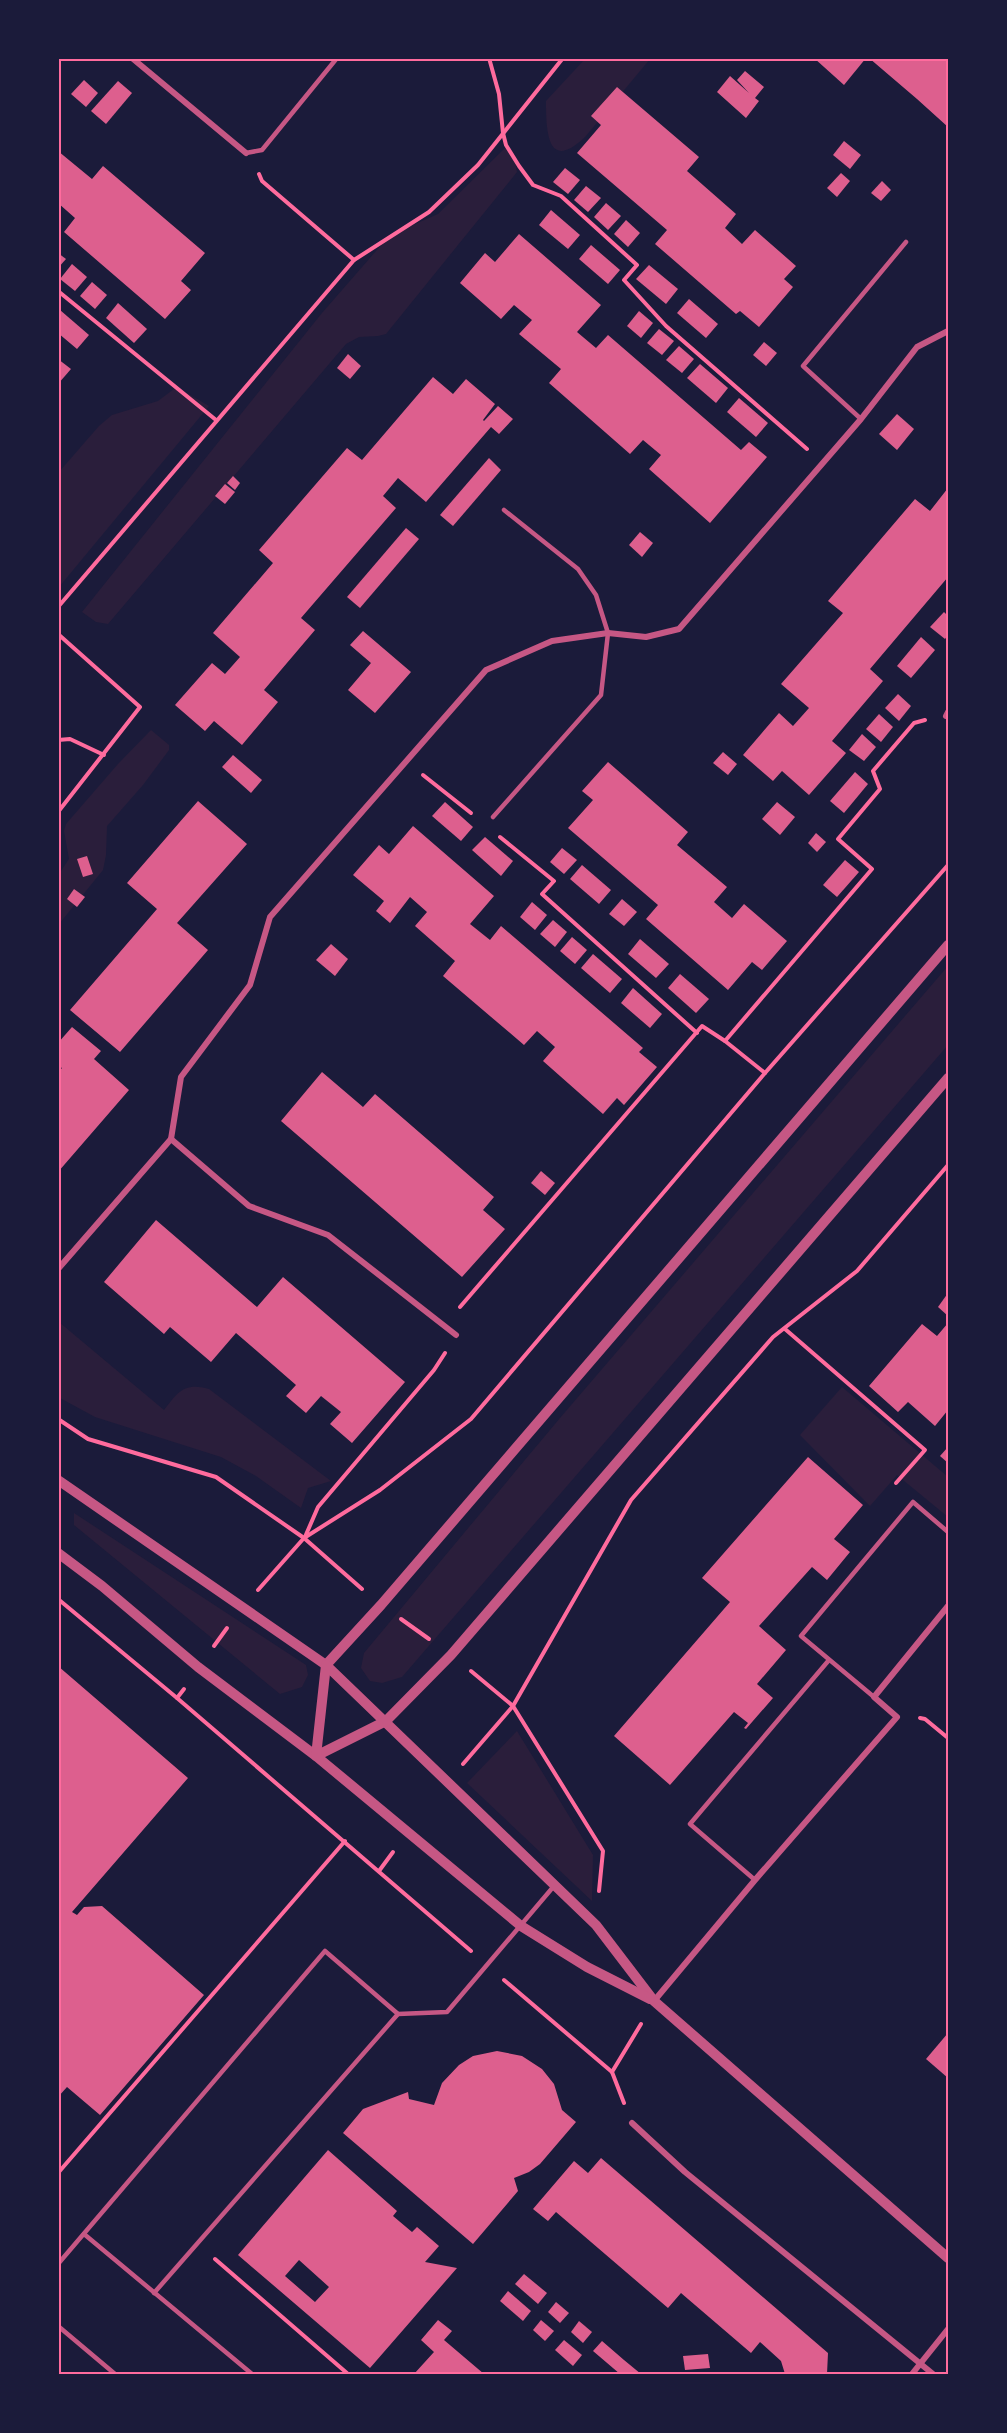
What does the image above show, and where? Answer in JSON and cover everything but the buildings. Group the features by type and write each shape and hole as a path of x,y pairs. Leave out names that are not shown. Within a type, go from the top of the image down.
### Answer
{"street":[{"path":"132,58 246,153"},
{"path":"58,1269 171,1139 181,1077 250,985 270,917 486,670 552,641 608,633 646,637 679,629 861,419 917,347 948,331"},
{"path":"316,1756 326,1665 381,1605 948,945"},
{"path":"316,1756 386,1721 451,1655 948,1078"},
{"path":"171,1139 249,1206 328,1235 456,1335"},
{"path":"58,1480 326,1665 596,1925 654,2001 948,2258"},
{"path":"58,1553 102,1586 198,1667 316,1756 521,1926 587,1967 654,2001"},
{"path":"654,2001 755,1880 897,1718 874,1697 948,1606"},
{"path":"632,2123 685,2172 933,2374"},
{"path":"912,2374 948,2329"}],"lane":[{"path":"246,153 262,150 337,58"},
{"path":"861,419 803,366 906,242"},
{"path":"493,817 601,695 608,633 596,595 578,569 504,510"},
{"path":"874,1697 801,1636 913,1502 948,1532"},
{"path":"755,1880 690,1824 829,1660"},
{"path":"58,2264 325,1951 398,2014 447,2012 555,1884"},
{"path":"154,2293 398,2014"},
{"path":"84,2234 252,2374"},
{"path":"58,2326 115,2374"}],"path":[{"path":"489,58 499,94 503,133 510,152 533,185 561,195 637,264 624,280 666,326 823,463"},
{"path":"58,606 354,260 429,212 478,165 563,58"},
{"path":"246,153 262,180 354,260"},
{"path":"58,291 216,420"},
{"path":"58,634 140,707 58,812"},
{"path":"725,1041 872,869 838,838 880,789 873,771 914,723 947,714"},
{"path":"58,740 70,739 104,755"},
{"path":"406,761 477,818"},
{"path":"494,832 554,881 542,894 697,1033"},
{"path":"304,1538 380,1490 471,1419 765,1073 948,865"},
{"path":"443,1326 702,1026 765,1073"},
{"path":"447,1782 513,1706 566,1618 631,1500 773,1337 857,1271 948,1165"},
{"path":"785,1329 926,1450 895,1485 913,1502"},
{"path":"304,1538 318,1507 434,1370 456,1335"},
{"path":"58,1419 88,1439 216,1477 304,1538 381,1605 451,1655 513,1706 603,1851 596,1925"},
{"path":"58,1599 345,1841 612,2072 632,2123"},
{"path":"897,1718 925,1719 948,1738"},
{"path":"379,1871 408,1832"},
{"path":"58,2174 345,1841"},
{"path":"612,2072 654,2001"},
{"path":"197,2244 348,2374"}],"shaded area":[{"path":"585,59 650,59 585,137 563,151 551,144 548,135 546,101"},
{"path":"505,148 514,156 517,172 386,334 359,337 346,344 108,624 96,622 82,612 322,313 390,235 438,214"},
{"path":"174,389 187,393 209,406 59,587 59,472 99,426 112,415 158,401"},
{"path":"151,730 169,745 169,750 143,785 107,826 103,870 59,924 59,874 69,859 64,831 66,824"},
{"path":"948,966 948,1045 402,1677 382,1683 370,1681 361,1668 364,1653 560,1418"},
{"path":"59,1322 164,1410 182,1390 193,1387 209,1389 331,1481 308,1488 301,1508 256,1476 221,1457 95,1417 60,1398"},
{"path":"842,1387 948,1477 948,1517 897,1475 870,1506 800,1435"},
{"path":"74,1513 306,1665 308,1675 302,1687 280,1694 74,1525"},
{"path":"517,1731 593,1855 592,1901 467,1783"}]}
